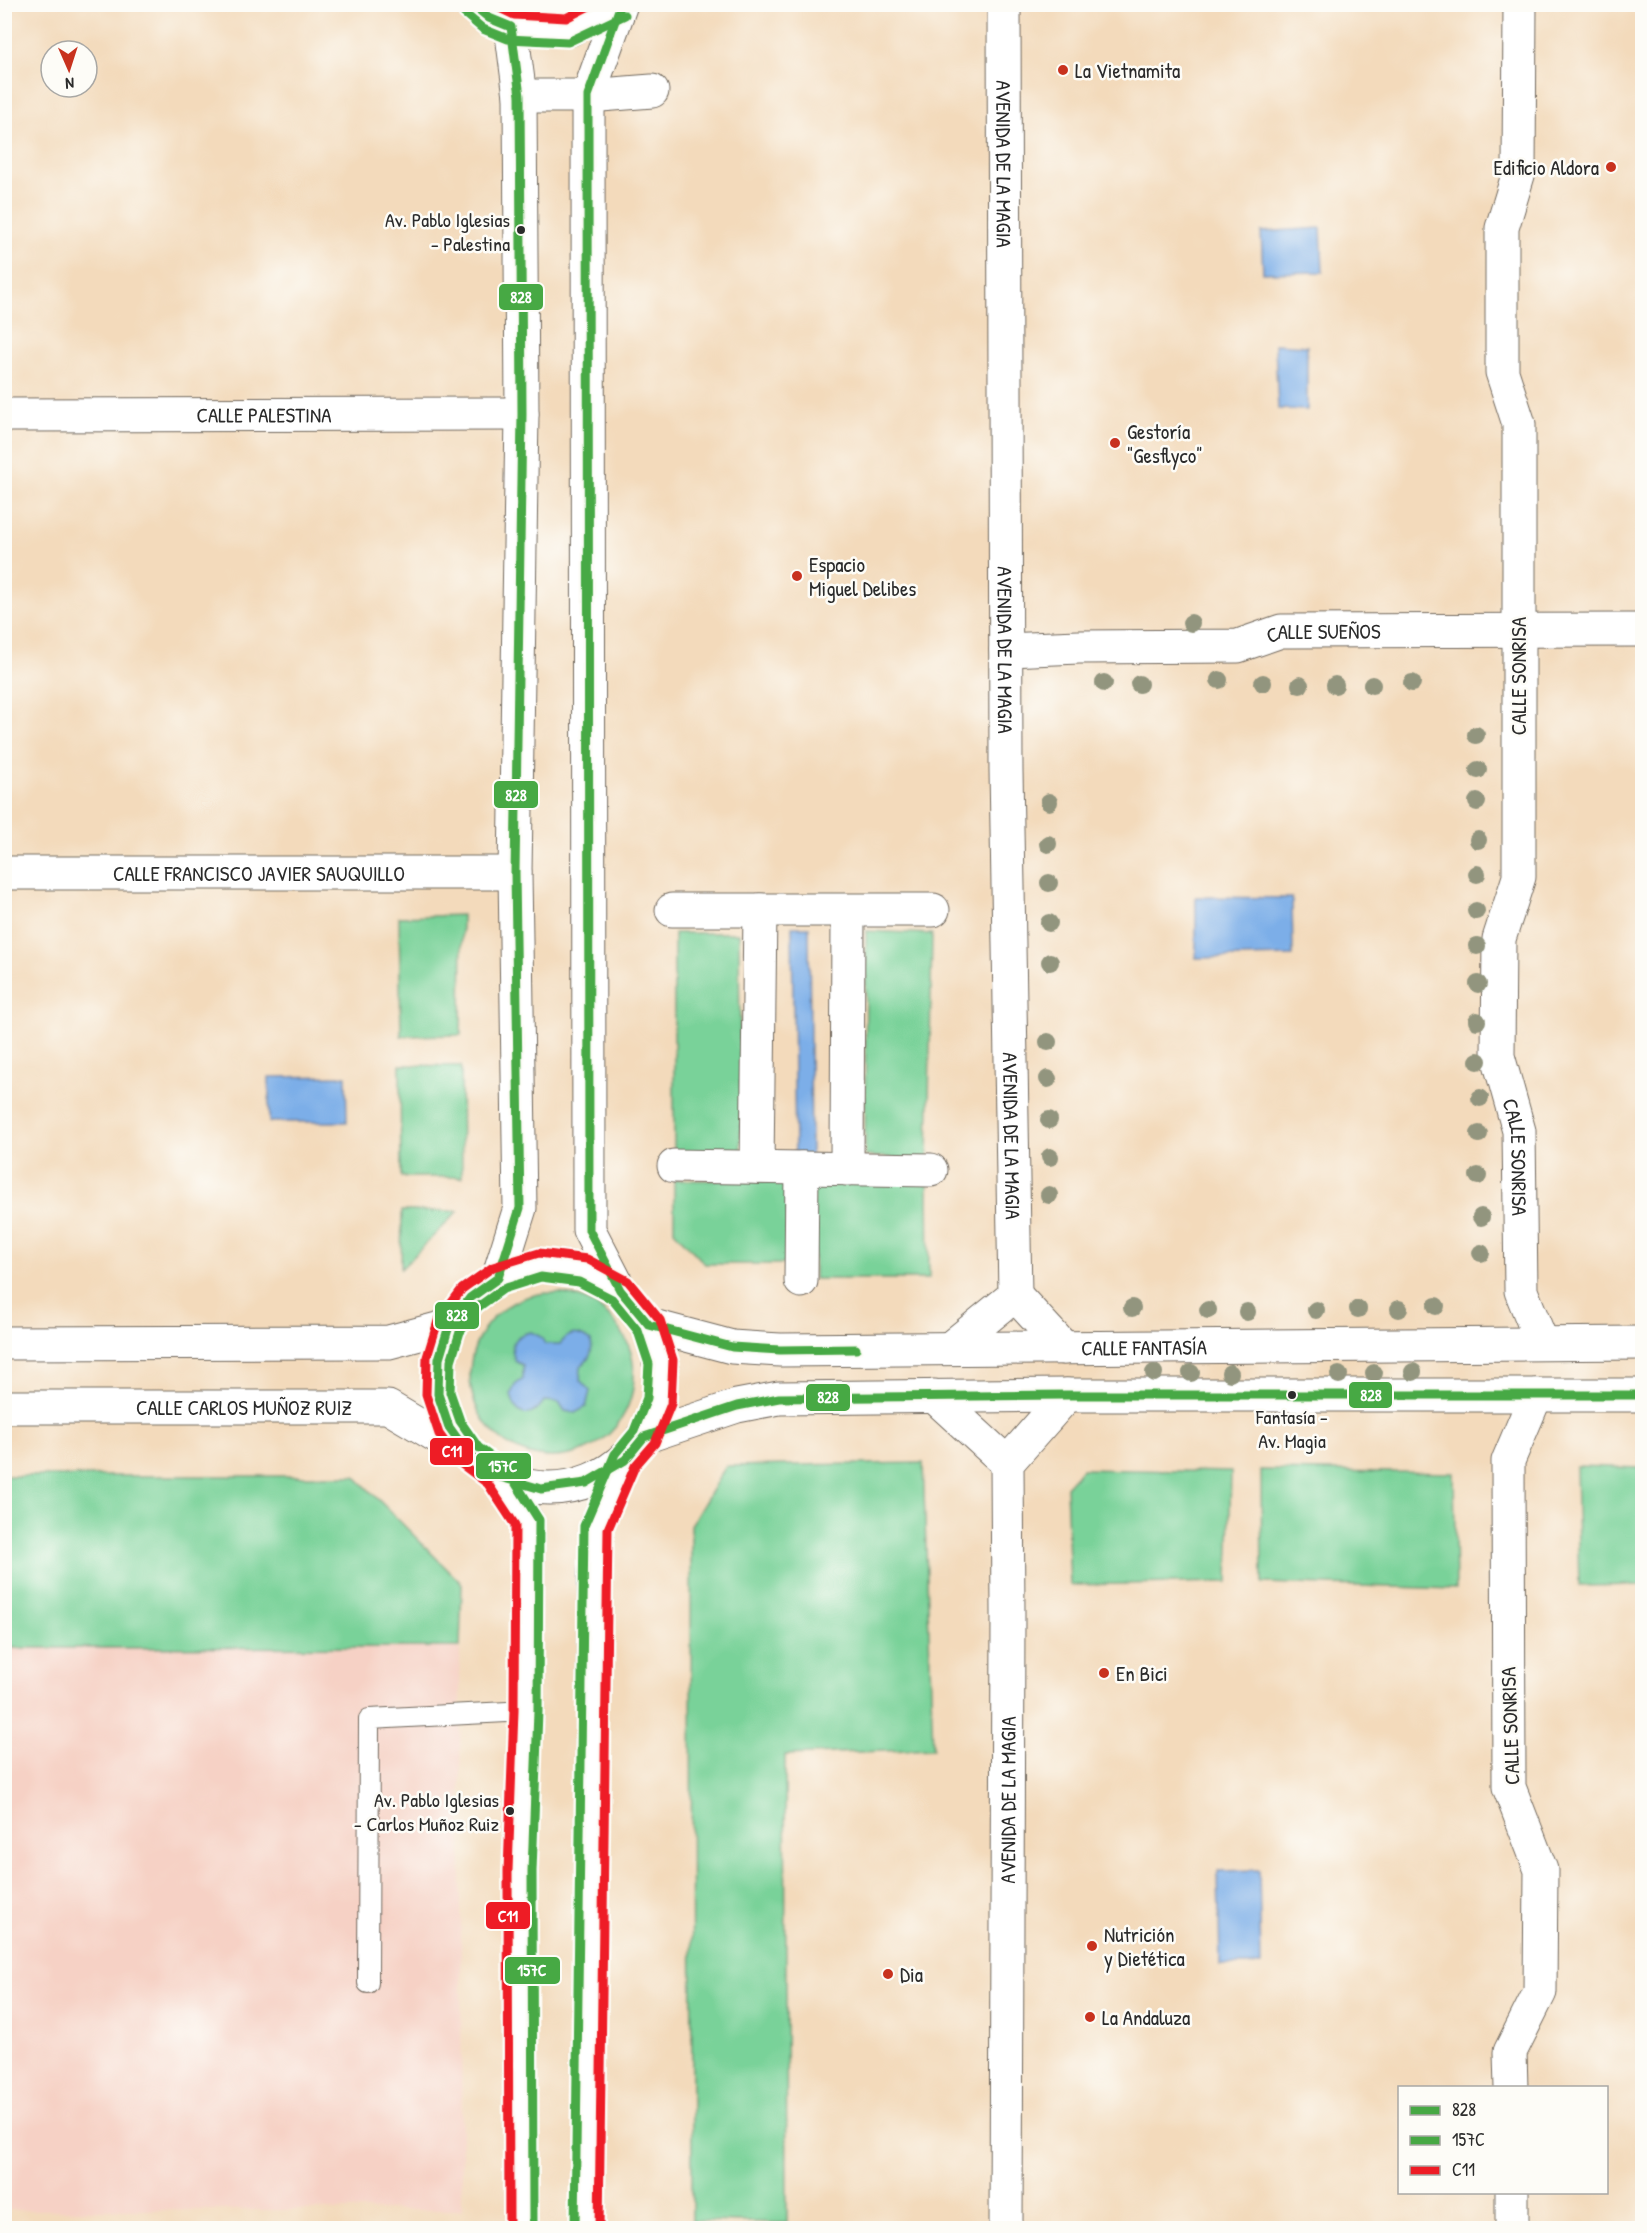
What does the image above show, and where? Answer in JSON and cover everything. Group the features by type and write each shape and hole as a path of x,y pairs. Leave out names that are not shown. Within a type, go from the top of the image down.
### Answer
{"street":[{"path":"471,4 489,18 511,27 569,30 620,4"},
{"path":"587,2229 596,1526 659,1401 661,1362 649,1325 620,1290 589,1230 588,96 620,4"},
{"name":"AVENIDA DE LA MAGIA","path":"1004,4 1006,650 1015,1295"},
{"name":"CALLE SONRISA","path":"1520,4 1519,172 1502,228 1502,372 1519,424 1519,877 1499,939 1498,1056 1519,1131 1521,1290 1542,1343"},
{"path":"498,1278 520,1208 515,873 522,414 520,96 511,27"},
{"path":"520,96 588,96 652,91"},
{"name":"CALLE PALESTINA","path":"4,415 522,414"},
{"name":"CALLE SUEÑOS","path":"1006,650 1238,646 1281,631 1642,630"},
{"name":"CALLE FRANCISCO JAVIER SAUQUILLO","path":"4,873 515,873"},
{"path":"672,910 933,910"},
{"path":"757,1167 760,910"},
{"path":"847,1169 848,911"},
{"path":"674,1166 931,1170"},
{"path":"801,1281 802,1168"},
{"path":"521,2229 520,1871 526,1711 527,1521 497,1476 469,1455 449,1427 438,1394 439,1359 449,1326 470,1298 498,1278 540,1265 583,1270 620,1290"},
{"path":"950,1348 1015,1295 1064,1348"},
{"name":"CALLE FANTASÍA","path":"649,1325 732,1347 780,1350 1642,1343"},
{"path":"4,1343 389,1342 449,1326"},
{"path":"934,1396 1007,1463 1067,1395"},
{"path":"497,1476 541,1489 586,1483 635,1448 736,1406 779,1398 1067,1395 1642,1395"},
{"name":"CALLE SONRISA","path":"1510,2086 1510,2052 1540,1992 1541,1870 1509,1787 1508,1461 1536,1395"},
{"name":"CALLE CARLOS MUÑOZ RUIZ","path":"4,1407 388,1407 469,1455"},
{"name":"AVENIDA DE LA MAGIA","path":"1006,2229 1007,1463"},
{"path":"1512,2194 1512,2229"}],"lane":[{"path":"368,1983 369,1719 526,1711"}],"shaded area":[{"path":"460,1647 462,2210 5,2210 4,1648"}],"green space":[{"path":"462,915 461,1035 401,1036 399,917"},
{"path":"866,931 932,934 928,1160 865,1156"},
{"path":"674,933 739,933 741,1157 674,1155"},
{"path":"400,1065 461,1066 462,1177 401,1177"},
{"path":"674,1180 788,1181 787,1264 705,1264 674,1231"},
{"path":"928,1182 929,1279 814,1279 813,1183"},
{"path":"402,1211 458,1211 401,1269"},
{"path":"552,1293 583,1299 610,1317 628,1344 634,1375 628,1406 610,1433 583,1451 552,1457 521,1451 494,1433 476,1406 470,1375 476,1344 494,1317 521,1299"},
{"path":"923,1463 933,1749 785,1755 787,2223 692,2221 691,1525 726,1466"},
{"path":"1576,1466 1642,1468 1642,1585 1579,1586"},
{"path":"1082,1469 1231,1472 1228,1582 1070,1585 1066,1487"},
{"path":"1261,1470 1454,1473 1456,1589 1262,1583"},
{"path":"5,1476 355,1476 462,1584 460,1647 5,1648"}],"water":[{"path":"1321,228 1323,272 1263,273 1261,232"},
{"path":"1275,344 1307,346 1307,410 1278,409"},
{"path":"1196,897 1292,898 1293,956 1196,958"},
{"path":"792,927 809,927 811,1156 795,1156"},
{"path":"346,1076 347,1122 269,1122 269,1077"},
{"path":"531,1332 541,1337 545,1344 560,1344 574,1334 591,1341 590,1355 581,1366 580,1380 590,1391 586,1407 575,1413 565,1411 559,1402 544,1401 529,1414 524,1414 516,1408 511,1394 515,1385 523,1379 523,1365 516,1362 512,1346 516,1338"},
{"path":"1259,1870 1261,1965 1220,1965 1218,1871"}],"transit line":[{"name":"828","path":"472,4 489,18 511,27 520,96 522,414 515,873 520,1208 498,1278 470,1298 449,1326 439,1359 438,1394 449,1427 469,1455 497,1476 541,1489 586,1483 625,1460 644,1437 737,1406 779,1398 1067,1395 1642,1395"},
{"name":"C11","path":"491,4 514,15 566,18 593,4"},
{"name":"828","path":"621,4 588,96 589,1230 620,1290 649,1325 732,1347 780,1350 856,1349"},
{"name":"157C","path":"464,13 483,29 508,39 568,42 625,15"},
{"name":"C11","path":"509,2228 508,1871 514,1711 515,1525 488,1484 460,1463 439,1434 426,1395 427,1357 438,1321 462,1289 493,1267 539,1253 587,1259 628,1281 660,1320 673,1360 671,1404 655,1443 635,1466 608,1529 599,2228"},
{"name":"157C","path":"533,2228 532,1871 538,1711 539,1520 506,1468 478,1447 460,1421 450,1392 451,1361 460,1332 478,1307 503,1289 541,1277 579,1282 612,1299 638,1331 649,1364 647,1398 634,1431 615,1454 584,1526 575,2228"}],"place":[{"name":"La Vietnamita","path":"1063,70"},
{"name":"Edificio Aldora","path":"1611,167"},
{"name":"Av. Pablo Iglesias - Palestina","path":"521,230"},
{"name":"Gestoría \"Gesflyco\"","path":"1115,443"},
{"name":"Espacio Miguel Delibes","path":"797,576"},
{"name":"Fantasía - Av. Magia","path":"1292,1395"},
{"name":"En Bici","path":"1104,1673"},
{"name":"Av. Pablo Iglesias - Carlos Muñoz Ruiz","path":"510,1811"},
{"name":"Nutrición y Dietética","path":"1092,1946"},
{"name":"Dia","path":"888,1974"},
{"name":"La Andaluza","path":"1090,2017"}]}
